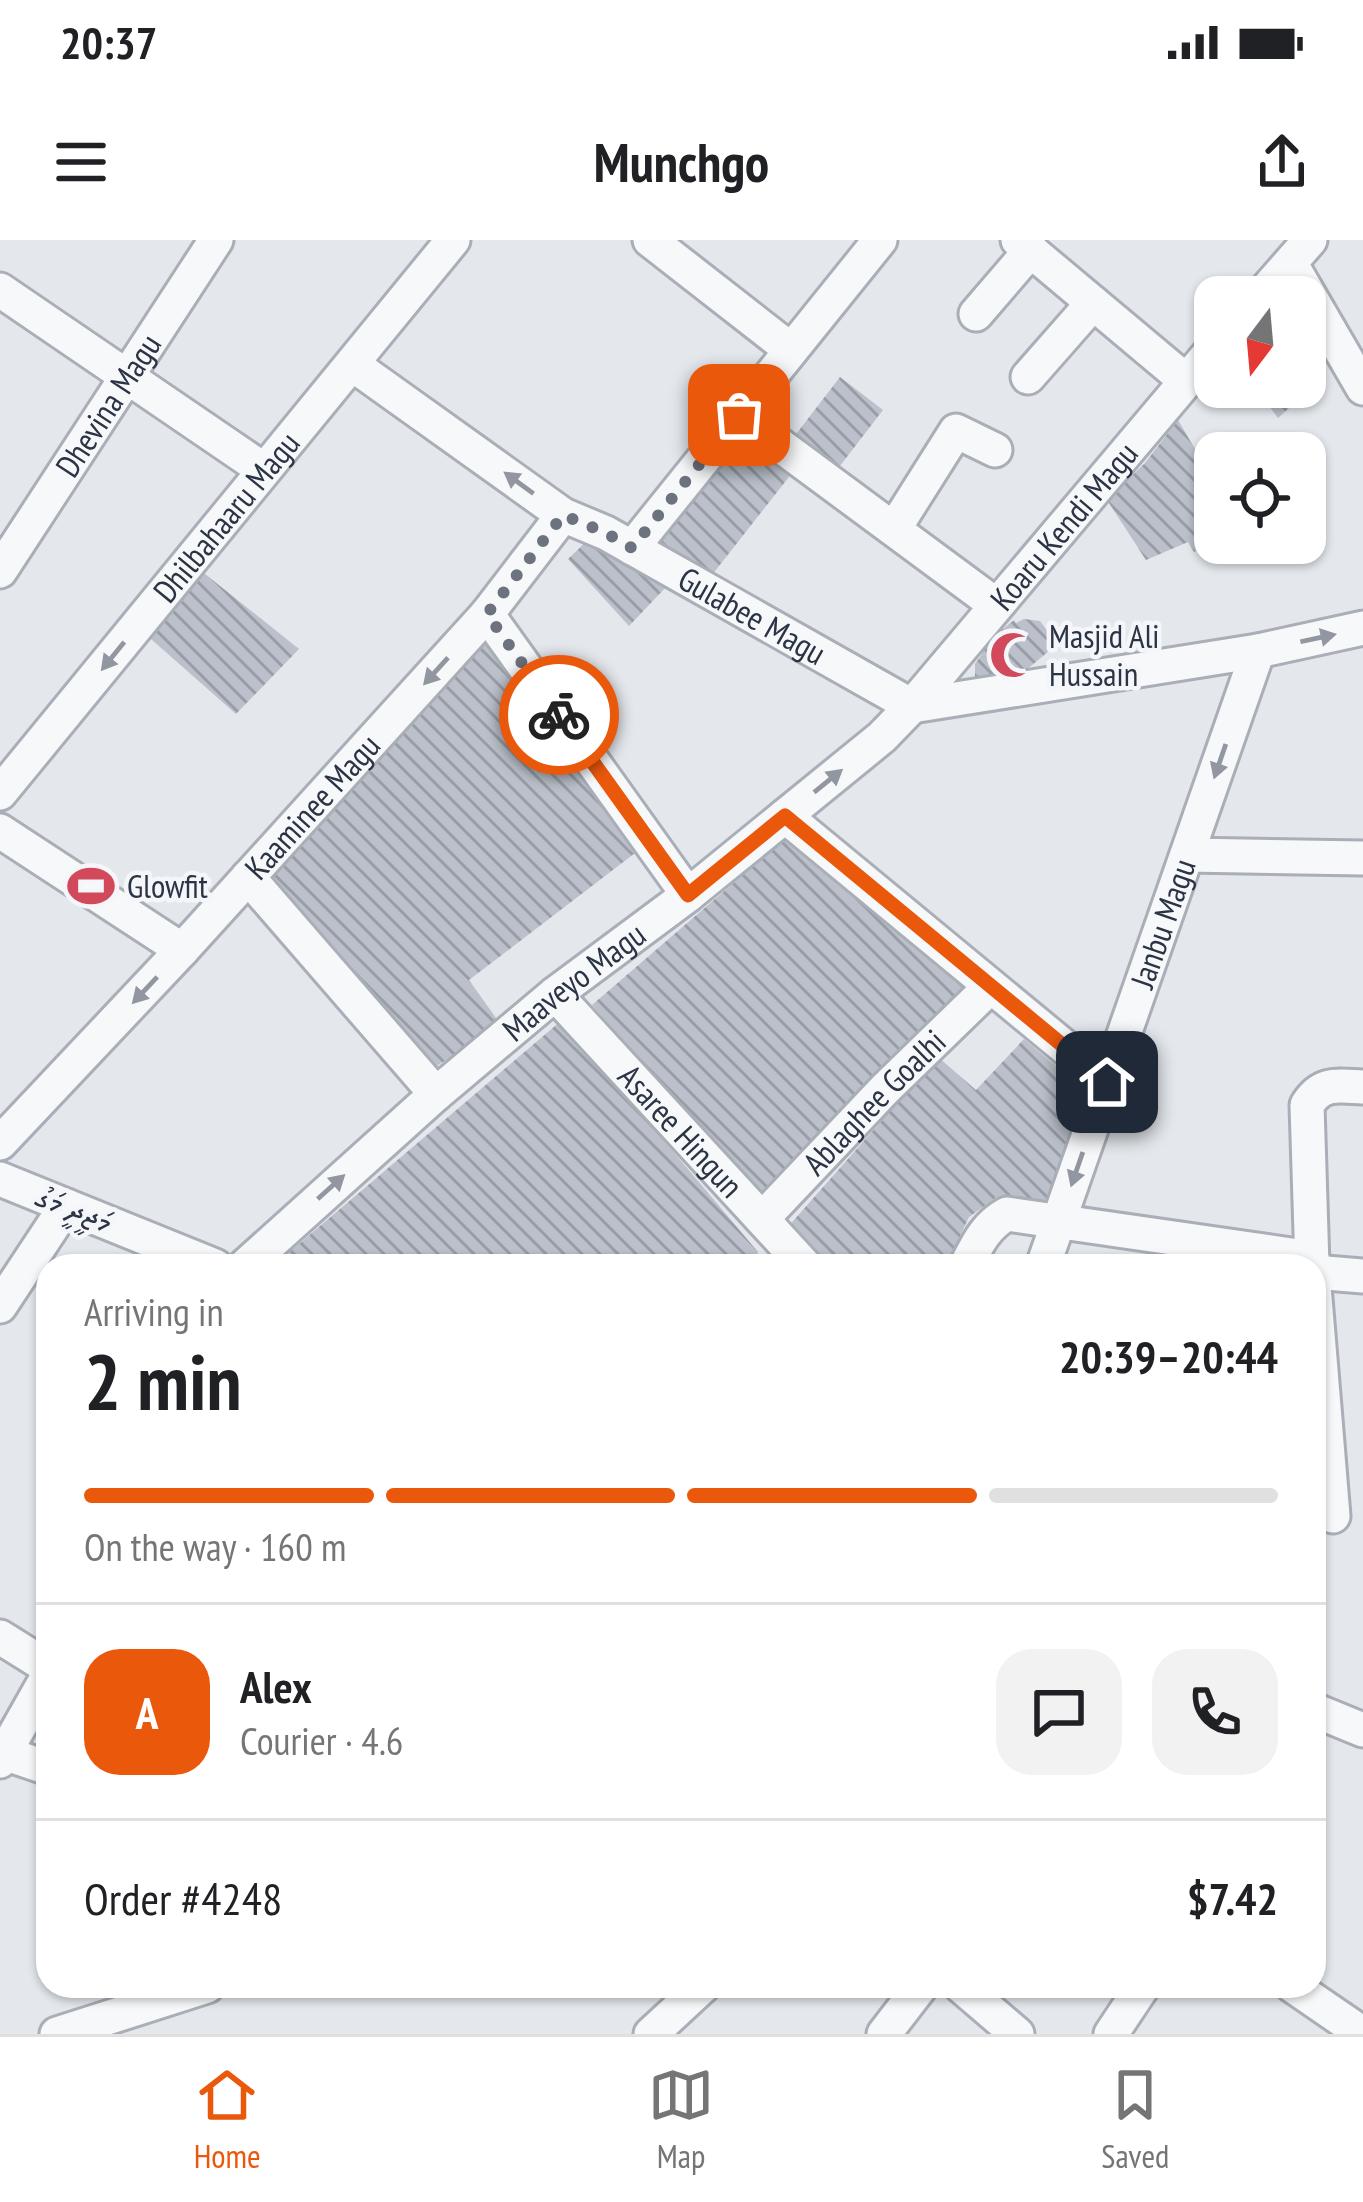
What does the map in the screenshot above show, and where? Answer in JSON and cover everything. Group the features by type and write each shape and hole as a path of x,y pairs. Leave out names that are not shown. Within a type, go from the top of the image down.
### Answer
{"street":[{"name":"Dhevina Magu","path":"0,571 216,240"},
{"name":"Dhilbahaaru Magu","path":"0,793 453,240"},
{"path":"632,548 880,240"},
{"path":"976,314 1024,245 1185,380"},
{"path":"673,247 791,350"},
{"path":"1279,276 1300,252 1363,388"},
{"path":"0,290 264,470"},
{"path":"1028,376 1093,303"},
{"name":"Gulabee Magu","path":"352,364 563,515 606,533 913,706"},
{"name":"Koaru Kendi Magu","path":"913,706 1194,370"},
{"path":"739,415 996,604"},
{"path":"894,530 956,431 994,450"},
{"name":"Kaaminee Magu","path":"0,1143 487,614 563,515"},
{"path":"487,614 688,895"},
{"path":"913,706 1258,651 1363,628"},
{"name":"Janbu Magu","path":"1046,1254 1258,651"},
{"name":"Maaveyo Magu","path":"258,1254 555,994 688,895 882,737 913,706"},
{"path":"785,816 1107,1082"},
{"path":"0,831 182,950"},
{"path":"1187,855 1363,858"},
{"path":"248,877 436,1094"},
{"name":"Ablaghee Goalhi","path":"762,1219 990,987"},
{"name":"Asaree Hingun","path":"555,994 790,1254"},
{"path":"1312,1254 1307,1105 1321,1089 1363,1087"},
{"name":"މަޖީދީ މަގު","path":"0,1179 185,1254"},
{"path":"0,1306 66,1206"},
{"path":"972,1254 982,1235 1007,1214 1230,1254"},
{"path":"1326,1272 1363,1276"},
{"path":"1326,1475 1333,1516"},
{"path":"0,1637 36,1663"},
{"path":"36,1694 2,1757 36,1765"},
{"path":"1326,1721 1363,1730"},
{"path":"57,2034 169,1998"},
{"path":"651,2034 691,1998"},
{"path":"884,2034 912,1998"},
{"path":"1112,2034 1136,1998"},
{"path":"1310,1998 1363,2034"}],"building":[{"path":"840,377 883,410 833,475 790,442"},
{"path":"1271,408 1289,408 1278,418"},
{"path":"1178,420 1194,447 1194,552 1188,542 1146,560 1107,500 1145,463"},
{"path":"746,437 796,468 708,580 656,549 658,530 735,438"},
{"path":"592,536 667,586 629,626 568,559"},
{"path":"195,566 299,649 236,714 143,632"},
{"name":"Masjid Ali Hussain","path":"1014,620 1040,621 1051,636 1049,651 1007,686 975,680 975,664 982,654 978,649"},
{"path":"484,631 639,850 469,980 501,1025 432,1069 262,876"},
{"path":"787,837 970,986 763,1198 592,1005"},
{"path":"562,1020 758,1252 757,1254 287,1254"},
{"path":"1024,1039 1088,1093 1048,1200 997,1197 969,1217 952,1254 809,1254 786,1229 938,1057 976,1090"}],"way so far":[{"path":"559,715 487,614 563,515 632,548 739,415"}],"place":[{"name":"Masjid Ali Hussain","path":"1013,655"},
{"name":"Glowfit","path":"91,886"}],"route":[{"path":"559,715 688,895 785,816 1107,1082"}]}
